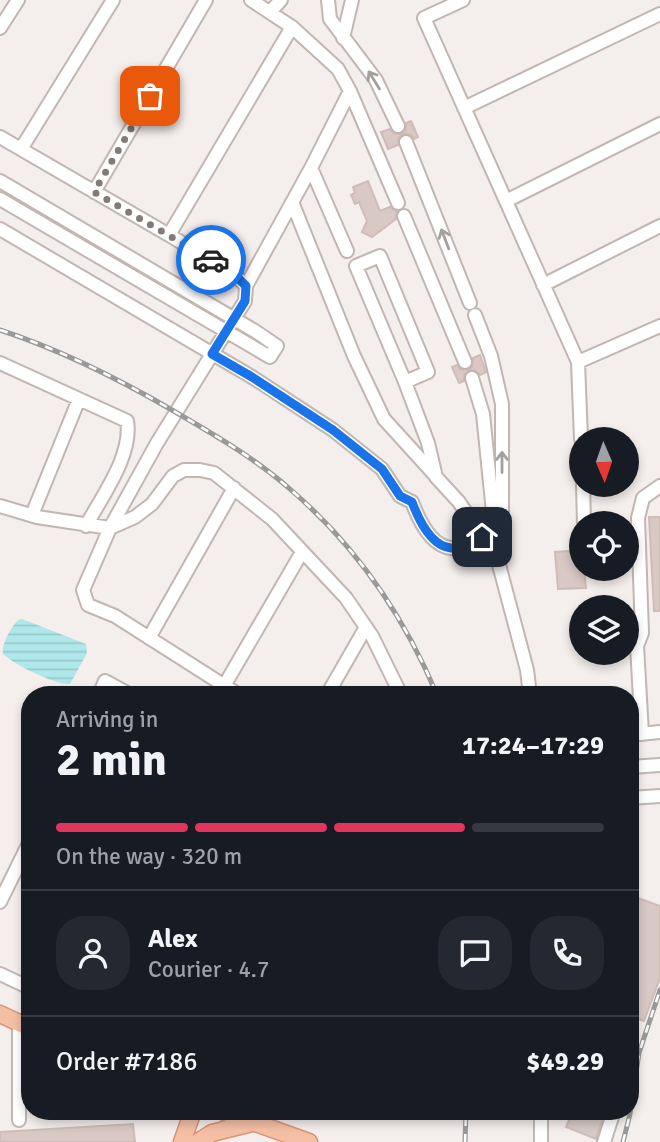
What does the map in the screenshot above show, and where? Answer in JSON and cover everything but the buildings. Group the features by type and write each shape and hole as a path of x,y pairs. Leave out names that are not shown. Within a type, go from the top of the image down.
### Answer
{"main road":[{"path":"0,1014 21,1024"},
{"path":"182,1142 190,1120"},
{"path":"247,1120 309,1142"},
{"path":"198,1142 212,1133 253,1123"}],"street":[{"path":"0,28 18,0"},
{"path":"21,149 113,0"},
{"path":"94,192 206,0"},
{"path":"251,0 292,27 338,69 398,203"},
{"path":"270,12 281,0"},
{"path":"328,0 330,19 376,79 398,126"},
{"path":"343,38 352,0"},
{"path":"463,0 424,18 578,362 581,427"},
{"path":"464,108 660,14"},
{"path":"169,235 292,27"},
{"path":"302,552 224,686 115,616 88,605 82,590 110,528 157,443 245,301 246,286 311,169 350,91"},
{"path":"506,201 660,124"},
{"path":"0,137 234,274 246,286"},
{"path":"0,229 252,377 333,430 382,469 400,496 412,502 420,523 441,545 453,549 490,533 502,521 502,404 491,356 405,142"},
{"path":"311,169 347,251"},
{"path":"0,181 277,346 270,357 0,199"},
{"path":"292,202 354,356 384,419 490,533"},
{"path":"404,216 465,362"},
{"path":"544,285 660,226"},
{"path":"405,382 428,372 380,256 356,266 405,382 428,443 436,477"},
{"path":"578,362 660,326"},
{"path":"0,363 127,421 129,439 124,454 86,526"},
{"path":"471,378 483,414 490,533 520,642 529,686"},
{"path":"32,515 79,399"},
{"path":"0,506 86,526 110,528 135,517 152,504 173,476 184,470 214,473 272,519 346,598 366,627 396,686"},
{"path":"637,686 637,646 642,633 638,518 643,498 660,486"},
{"path":"149,638 234,488"},
{"path":"332,686 366,627"},
{"path":"520,642 529,631"},
{"path":"639,734 660,732"},
{"path":"639,767 660,765"},
{"path":"639,797 660,796"},
{"path":"0,902 21,859"},
{"path":"0,974 21,984"},
{"path":"19,1120 21,1082"},
{"path":"541,1120 541,1142"},
{"path":"604,1142 611,1120"}],"water":[{"path":"22,619 86,644 87,653 70,684 35,674 3,654 7,636 18,620"}],"railway":[{"path":"0,330 88,365 131,387 218,437 277,478 337,535 376,584 409,638 433,686"},
{"path":"639,1053 660,990"},
{"path":"465,1142 466,1120"},
{"path":"623,1142 628,1120"}],"way so far":[{"path":"150,96 94,192 211,260"}],"route":[{"path":"211,260 234,274 246,286 245,301 212,354 333,430 382,469 400,496 412,502 420,523 441,545 453,549 482,537"}]}
